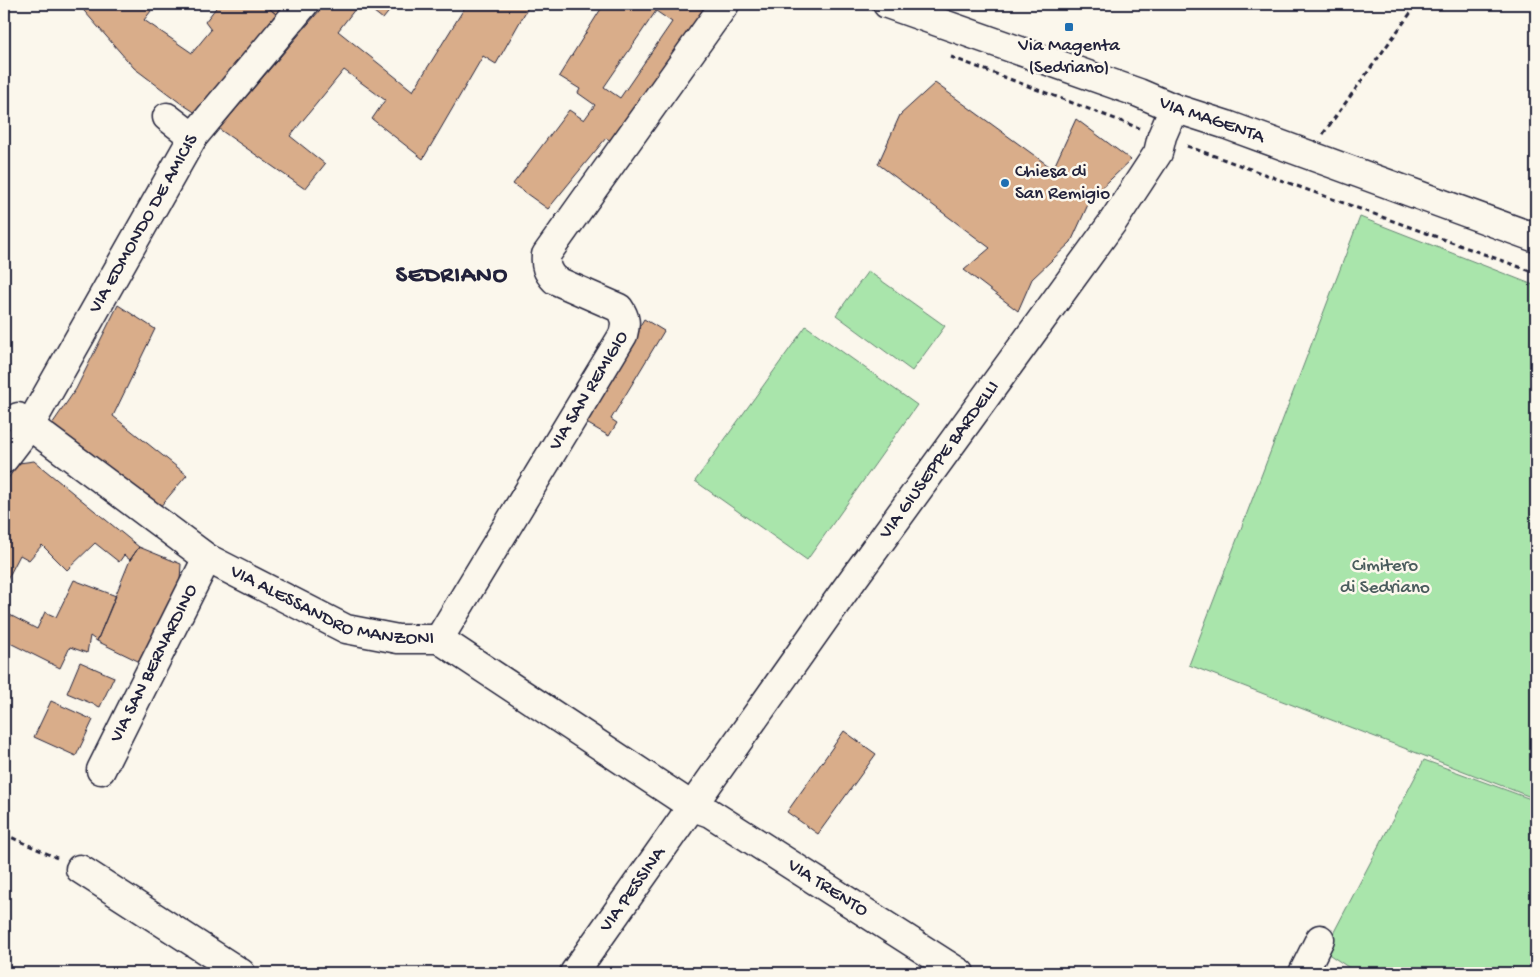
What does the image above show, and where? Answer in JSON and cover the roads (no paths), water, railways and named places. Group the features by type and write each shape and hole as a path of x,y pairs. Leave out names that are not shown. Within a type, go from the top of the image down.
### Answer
{"street":[{"name":"VIA EDMONDO DE AMICIS","path":"4,460 24,421 193,137 304,4"},
{"name":"VIA MAGENTA","path":"887,4 1139,93 1174,108 1308,154 1536,238"},
{"name":"VIA SAN REMIGIO","path":"438,638 623,335 624,316 619,308 555,280 548,273 545,265 546,255 735,5"},
{"name":"VIA GIUSEPPE BARDELLI","path":"693,807 843,593 1112,223 1158,153 1162,136 1174,108"},
{"path":"167,117 193,137"},
{"name":"VIA ALESSANDRO MANZONI","path":"24,421 207,558 346,628 398,639 438,638 693,807"},
{"name":"VIA SAN BERNARDINO","path":"100,770 207,558"},
{"name":"VIA PESSINA","path":"574,973 693,807"},
{"name":"VIA TRENTO","path":"693,807 710,813 960,973"},
{"path":"80,869 241,973"},
{"path":"1303,973 1320,939"}],"place":[{"name":"Via Magenta (Sedriano)","path":"1069,27"},
{"name":"Chiesa di San Remigio","path":"1005,183"}],"district":[{"name":"SEDRIANO","path":"452,276"}],"park label":[{"name":"Cimitero di Sedriano","path":"1385,577"}]}
